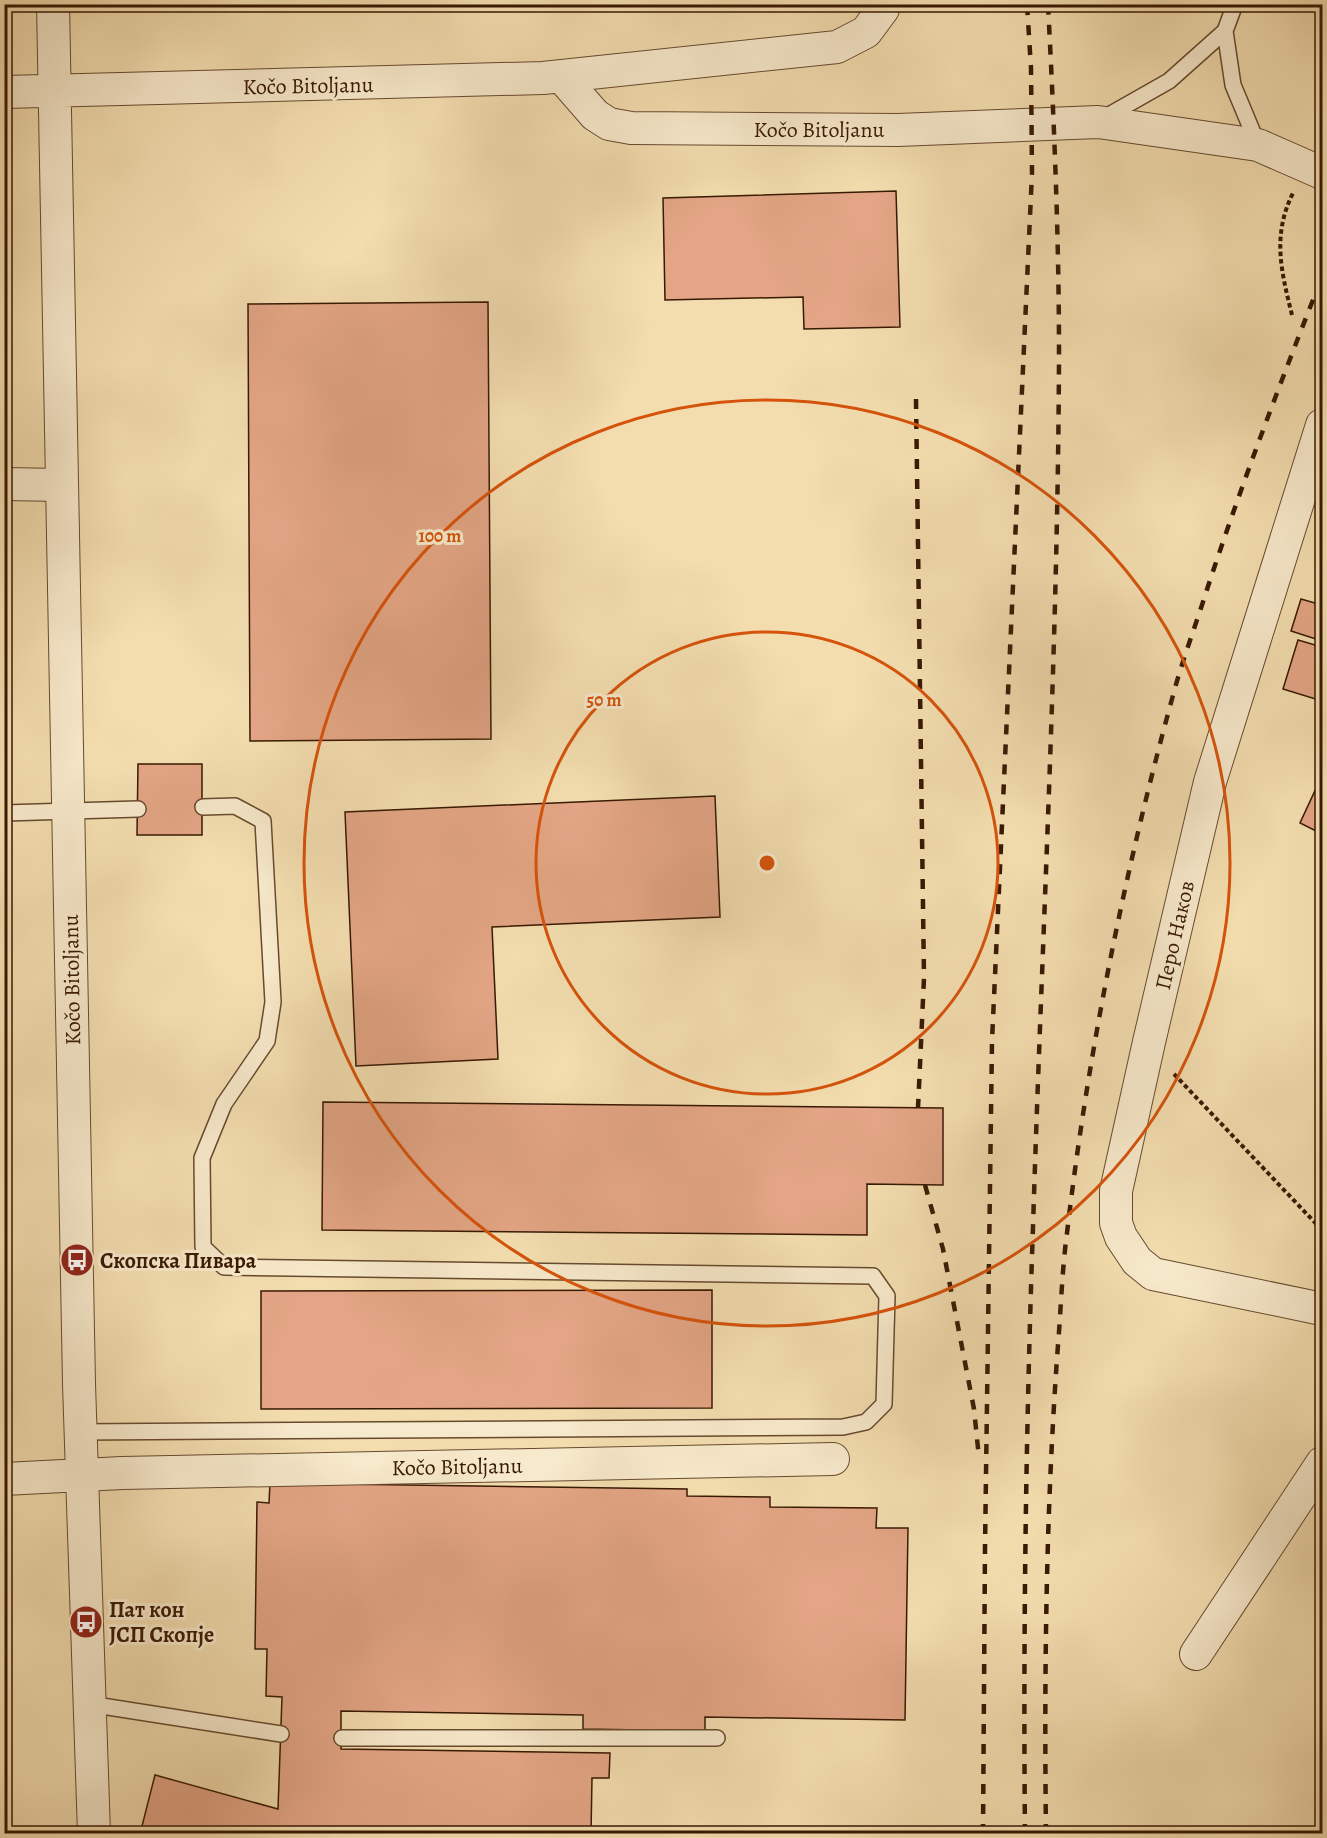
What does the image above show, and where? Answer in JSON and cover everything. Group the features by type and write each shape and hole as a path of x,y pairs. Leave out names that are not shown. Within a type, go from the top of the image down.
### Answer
{"street":[{"name":"Kočo Bitoljanu","path":"53,4 80,1432 94,1833"},
{"name":"Kočo Bitoljanu","path":"4,92 496,81 561,76 837,47 866,32 883,9 884,4"},
{"name":"Kočo Bitoljanu","path":"561,76 595,115 609,124 631,128 898,130 1098,122 1258,145 1314,169"},
{"name":"Перо Наков","path":"1323,425 1210,782 1116,1191 1116,1223 1129,1250 1137,1261 1153,1274 1323,1309"},
{"path":"4,484 62,485"},
{"name":"Kočo Bitoljanu","path":"4,1479 133,1472 833,1458"},
{"path":"1196,1654 1323,1463"}],"lane":[{"path":"1098,122 1169,81 1225,31 1235,4"},
{"path":"1225,31 1233,85 1258,145"},
{"path":"80,1432 843,1427 866,1422 884,1404 887,1296 873,1276 224,1267 203,1247 202,1158 224,1104 267,1041 273,1002 263,821 235,806 203,807"},
{"path":"4,813 138,809"},
{"path":"89,1704 281,1734"},
{"path":"342,1738 717,1738"}],"path":[{"path":"1292,315 1281,270 1280,232 1290,200 1314,169"},
{"path":"1149,1042 1170,1070 1323,1230"}],"building":[{"path":"896,191 900,327 804,329 803,297 665,300 663,198"},
{"path":"488,302 491,739 250,741 248,304"},
{"path":"1301,599 1322,605 1322,641 1291,631"},
{"path":"1298,640 1322,647 1322,701 1283,689"},
{"path":"138,764 202,764 202,835 137,835"},
{"path":"1319,782 1322,783 1322,834 1300,823"},
{"path":"715,796 720,917 492,927 498,1059 356,1066 345,812"},
{"path":"323,1102 943,1108 943,1185 867,1184 867,1235 322,1230"},
{"path":"712,1290 712,1408 261,1409 261,1291"},
{"path":"270,1483 687,1489 687,1496 770,1497 770,1507 877,1508 876,1528 908,1528 905,1720 705,1717 705,1731 583,1729 583,1715 341,1711 341,1749 610,1753 609,1778 592,1778 591,1834 156,1834 141,1830 155,1775 278,1809 282,1697 266,1696 267,1649 255,1649 257,1502 269,1503"}],"railway":[{"path":"983,1834 992,1041 1032,173 1031,68 1027,4"},
{"path":"1025,1834 1025,1606 1029,1379 1053,681 1058,463 1058,266 1048,4"},
{"path":"1046,1834 1047,1589 1054,1406 1065,1247 1097,1031 1138,831 1178,676 1244,483 1322,277"},
{"path":"916,399 924,978 918,1108"},
{"path":"925,1185 943,1249 974,1409 979,1458"}],"place":[{"name":"Скопска Пивара","path":"77,1260"},
{"name":"Пат кон ЈСП Скопје","path":"86,1622"}]}
